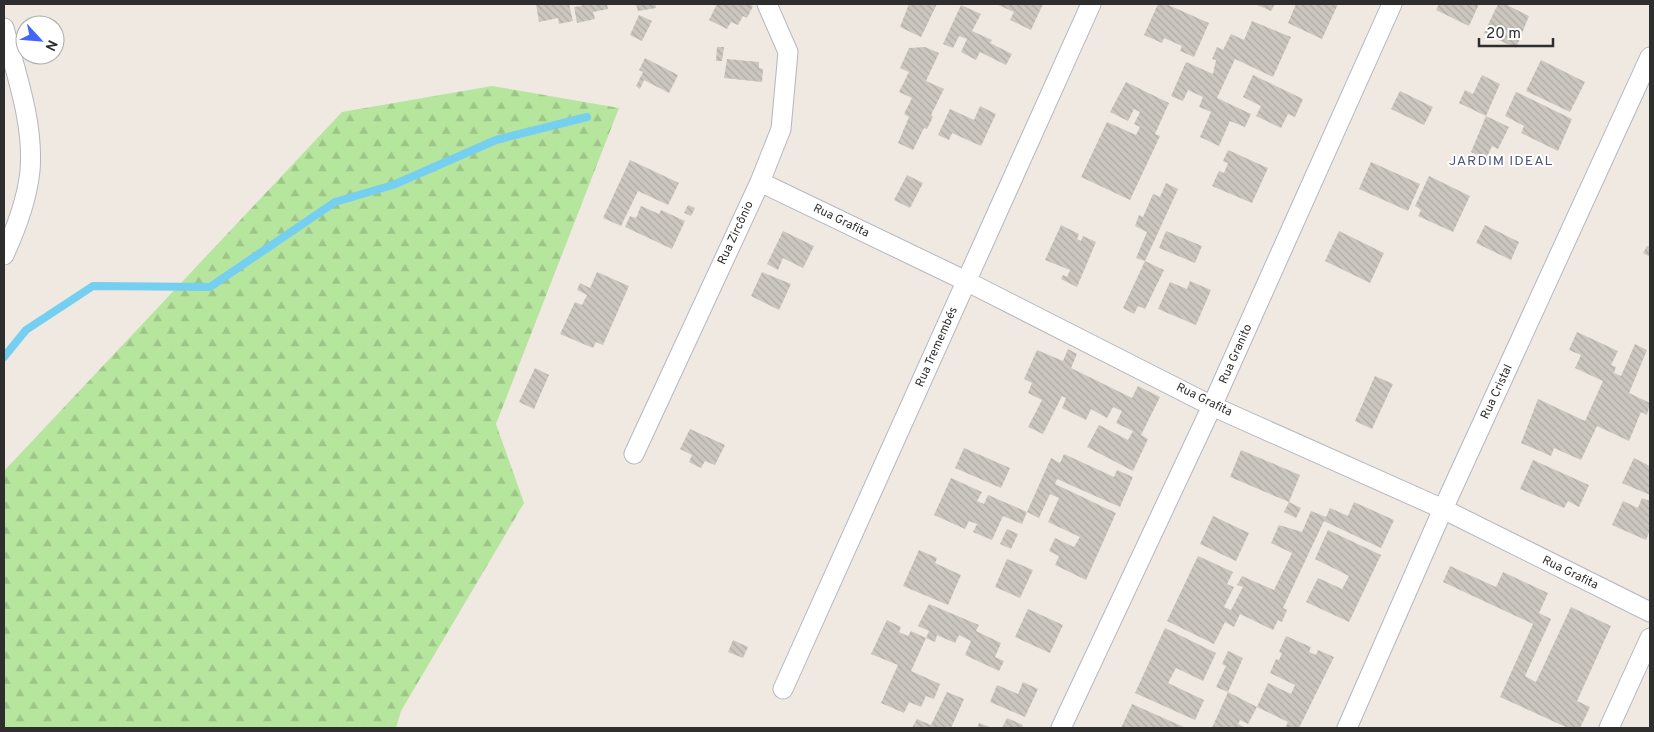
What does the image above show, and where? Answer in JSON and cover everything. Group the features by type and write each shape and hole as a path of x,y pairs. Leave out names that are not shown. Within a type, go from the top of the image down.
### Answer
{"street":[{"name":"Rua Zircônio","path":"634,454 760,182 781,129 788,52 767,4"},
{"name":"Rua Tremembés","path":"783,689 1091,4"},
{"name":"Rua Granito","path":"1061,728 1212,406 1392,4"},
{"path":"4,28 27,118 30,171 23,204 4,255"},
{"name":"Rua Cristal","path":"1347,728 1443,509 1650,57"},
{"name":"Rua Grafita","path":"760,182 966,281 1212,406 1443,509 1650,612"},
{"path":"1608,728 1650,638"}],"green space":[{"path":"492,86 619,108 496,424 524,503 401,711 396,728 4,728 4,471 342,112"}],"building":[{"path":"536,4 569,4 573,21 559,24 558,18 539,22"},
{"path":"581,4 607,4 608,9 593,12 595,19 577,23 574,7 582,6"},
{"path":"636,4 655,4 656,8 638,11"},
{"path":"717,4 748,4 753,6 747,18 743,16 738,25 731,22 727,29 709,20"},
{"path":"909,4 937,4 921,37 900,27"},
{"path":"996,4 1043,4 1031,30 1010,20 1014,12"},
{"path":"1158,4 1166,4 1209,23 1194,57 1180,51 1182,46 1164,38 1162,43 1144,35"},
{"path":"1255,4 1275,4 1271,11"},
{"path":"1296,4 1338,4 1322,39 1288,23"},
{"path":"1439,4 1479,4 1469,26 1436,10"},
{"path":"1498,4 1505,4 1529,16 1516,48 1484,33"},
{"path":"961,5 981,14 972,31 992,40 990,43 1012,54 1006,65 980,52 976,60 961,52 967,39 959,36 953,48 943,44"},
{"path":"639,15 652,21 642,41 630,35"},
{"path":"1252,21 1291,37 1273,77 1235,59 1217,98 1251,114 1245,127 1230,121 1219,146 1200,137 1211,112 1199,107 1203,97 1188,90 1183,101 1171,96 1186,62 1213,74 1216,60 1212,59 1217,47 1223,50 1231,34 1244,40"},
{"path":"717,47 724,47 722,61 716,61"},
{"path":"925,47 939,53 926,81 944,89 931,115 933,117 927,129 924,128 913,150 898,143 909,117 904,114 912,98 899,92 909,72 900,68 909,48"},
{"path":"645,58 678,75 669,93 644,80 640,89 636,86 643,72 639,70"},
{"path":"727,59 759,62 759,68 763,69 762,82 724,78"},
{"path":"1541,60 1585,82 1570,112 1526,91"},
{"path":"1253,75 1303,99 1295,117 1288,114 1281,128 1256,116 1261,106 1243,97"},
{"path":"1482,75 1500,84 1486,116 1459,103 1465,90 1473,94"},
{"path":"1126,82 1169,103 1155,134 1160,136 1130,200 1081,177 1107,122 1136,135 1140,127 1134,124 1140,112 1134,109 1128,121 1110,112"},
{"path":"1400,91 1433,107 1424,125 1391,109"},
{"path":"1516,92 1572,119 1558,151 1521,133 1524,126 1505,116"},
{"path":"980,106 996,114 981,146 952,133 949,140 938,135 950,109 974,120"},
{"path":"1486,116 1509,127 1498,149 1492,146 1486,159 1471,152"},
{"path":"1228,150 1268,168 1252,203 1212,186 1219,171 1224,173 1228,163 1223,161"},
{"path":"630,160 679,183 668,205 638,191 621,226 603,218"},
{"path":"1371,162 1420,184 1408,211 1359,189"},
{"path":"907,175 923,183 910,208 894,200"},
{"path":"1429,176 1470,196 1453,232 1418,216 1421,210 1415,206"},
{"path":"1166,183 1178,189 1145,261 1136,258 1147,232 1135,226 1139,215 1143,217 1153,194 1160,197"},
{"path":"688,205 695,208 691,216 684,213"},
{"path":"641,206 659,214 661,210 685,221 672,249 625,227 630,216 636,218"},
{"path":"1061,225 1079,234 1077,239 1081,241 1083,236 1096,242 1077,287 1061,279 1063,275 1067,277 1070,270 1045,260"},
{"path":"1485,225 1519,242 1511,260 1476,243"},
{"path":"783,231 814,246 803,268 783,258 778,270 767,264"},
{"path":"1166,231 1202,246 1195,263 1159,248"},
{"path":"1339,231 1384,253 1370,283 1325,261"},
{"path":"1647,246 1650,247 1650,257 1643,253"},
{"path":"1145,261 1164,270 1145,309 1138,306 1134,314 1123,308"},
{"path":"597,272 629,286 603,345 596,342 593,348 560,334 575,302 582,305 587,295 577,290 580,283 590,288"},
{"path":"762,272 791,284 779,310 751,296"},
{"path":"1190,281 1211,290 1196,325 1158,309 1170,282 1187,289"},
{"path":"1577,332 1618,351 1611,365 1616,367 1614,373 1621,376 1635,344 1647,350 1629,393 1650,403 1647,415 1641,412 1629,441 1597,426 1581,460 1554,448 1551,456 1521,443 1538,399 1585,421 1603,381 1575,368 1581,355 1569,350"},
{"path":"1068,349 1077,354 1071,368 1132,398 1138,386 1160,397 1141,435 1148,439 1133,471 1087,447 1099,425 1128,440 1133,431 1116,423 1122,411 1113,407 1107,418 1091,409 1086,420 1062,408 1066,398 1062,396 1043,434 1028,427 1042,400 1028,393 1032,383 1024,379 1037,350 1063,361"},
{"path":"535,368 549,375 534,409 519,402"},
{"path":"1375,376 1393,384 1372,429 1355,421"},
{"path":"690,429 725,445 715,465 705,461 701,468 689,462 692,455 680,449"},
{"path":"964,448 1010,468 1001,488 955,468"},
{"path":"1241,450 1300,475 1289,502 1230,477"},
{"path":"1064,454 1114,477 1117,470 1133,477 1120,507 1057,479 1055,484 1116,513 1086,580 1055,565 1059,556 1049,551 1055,538 1074,547 1080,537 1048,522 1059,498 1050,494 1039,518 1027,512 1051,458 1060,463"},
{"path":"1634,458 1650,466 1650,495 1622,483"},
{"path":"1533,460 1589,485 1579,507 1568,501 1564,508 1520,489"},
{"path":"951,478 982,492 977,501 984,504 988,495 1027,512 1022,524 1003,516 992,540 973,532 977,524 969,521 965,529 934,515"},
{"path":"1642,498 1650,501 1650,530 1646,540 1612,525 1623,501 1638,508"},
{"path":"1289,502 1301,508 1296,518 1284,512"},
{"path":"1354,502 1394,520 1381,548 1324,521 1283,608 1287,610 1282,622 1278,620 1273,630 1240,614 1234,627 1225,622 1214,644 1167,621 1198,556 1233,572 1227,584 1234,587 1224,607 1231,610 1243,587 1237,585 1242,576 1274,590 1292,553 1271,543 1279,525 1302,532 1311,511 1326,517 1330,508 1348,516"},
{"path":"1213,516 1249,533 1236,561 1200,544"},
{"path":"1007,529 1018,534 1011,549 1000,544"},
{"path":"1328,530 1381,555 1349,622 1306,602 1318,578 1342,589 1349,576 1315,559"},
{"path":"919,550 937,558 935,563 961,575 948,605 903,586"},
{"path":"1007,559 1033,570 1020,598 995,587"},
{"path":"1450,566 1496,587 1503,572 1548,593 1539,613 1551,619 1525,676 1536,682 1571,607 1611,626 1577,701 1590,707 1580,728 1568,728 1500,697 1533,624 1443,582"},
{"path":"929,604 979,625 976,631 1001,643 995,657 1004,661 999,671 965,655 971,641 959,635 955,643 937,635 935,642 926,638 929,631 918,626"},
{"path":"1028,609 1063,625 1050,653 1015,637"},
{"path":"887,620 901,627 899,632 908,636 911,631 926,638 911,671 940,684 934,699 926,696 921,707 909,702 904,713 881,703 898,665 871,654"},
{"path":"1165,628 1216,653 1203,681 1176,668 1168,683 1204,700 1195,720 1135,693"},
{"path":"1286,636 1311,647 1309,652 1316,655 1318,650 1334,657 1299,728 1285,728 1288,722 1257,707 1268,683 1291,694 1295,685 1270,673 1276,659 1279,660 1282,653 1279,652"},
{"path":"733,640 748,647 743,658 728,652"},
{"path":"1228,651 1243,658 1228,692 1216,687 1226,666 1222,664"},
{"path":"1023,682 1038,689 1025,717 990,702 997,685 1018,694"},
{"path":"947,692 964,699 951,728 912,728 917,719 931,725"},
{"path":"1228,692 1257,707 1248,724 1240,720 1238,724 1246,728 1212,728"},
{"path":"1132,704 1186,728 1121,728"},
{"path":"1007,718 1023,725 1022,728 1002,728"},
{"path":"979,723 992,728 977,728"}],"waterway":[{"path":"4,357 26,330 93,286 210,287 335,202 393,185 496,140 587,117"}],"district":[{"name":"JARDIM IDEAL","path":"1501,161"}]}
